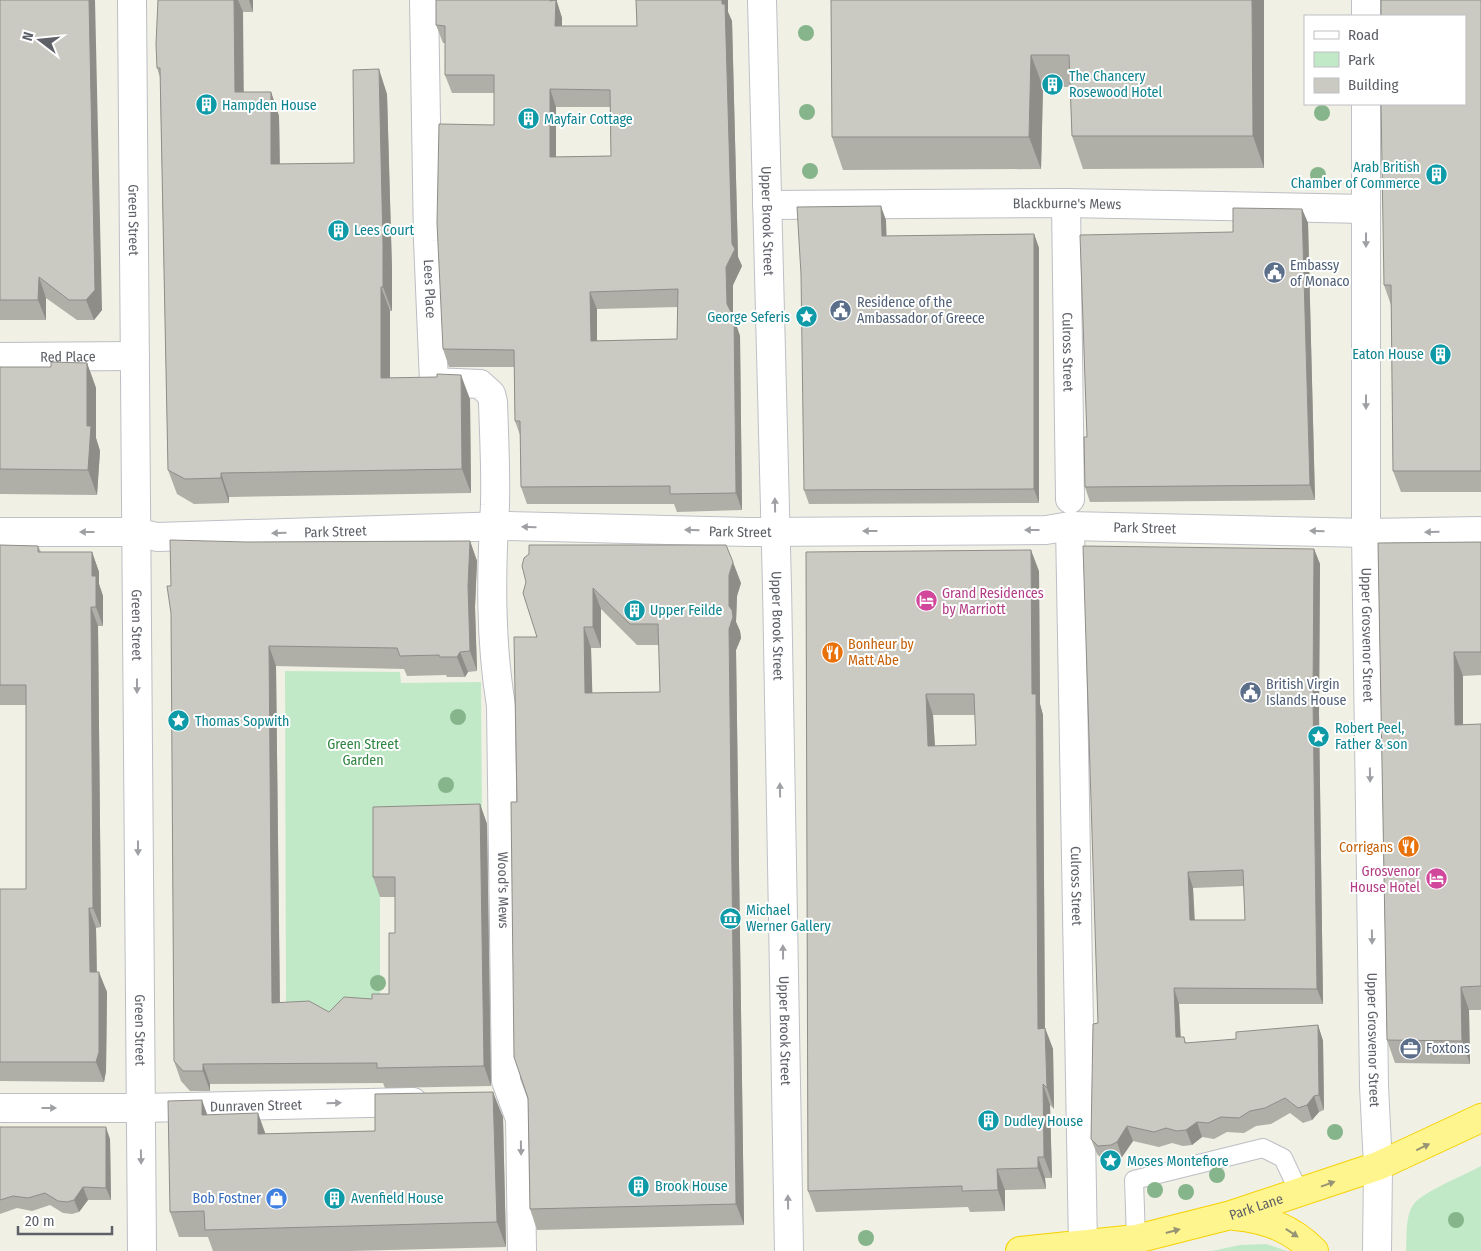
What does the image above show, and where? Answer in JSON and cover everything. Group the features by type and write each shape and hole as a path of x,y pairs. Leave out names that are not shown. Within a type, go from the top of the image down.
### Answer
{"highway":[{"name":"Park Lane","path":"1020,1251 1083,1246 1136,1238 1231,1215 1300,1194 1378,1166 1417,1150 1481,1118"},
{"path":"1231,1215 1257,1218 1289,1230 1314,1251"}],"street":[{"name":"Green Street","path":"132,0 142,1251"},
{"name":"Lees Place","path":"424,0 428,241 434,382 471,382 486,388 491,394 494,505 492,527"},
{"name":"Upper Brook Street","path":"762,0 775,531 789,1251"},
{"path":"1366,0 1366,15"},
{"name":"Upper Grosvenor Street","path":"1366,105 1366,533 1374,1086 1378,1166 1376,1251"},
{"name":"Blackburne's Mews","path":"767,205 1066,203 1366,209"},
{"name":"Culross Street","path":"1066,203 1070,499"},
{"name":"Red Place","path":"0,357 135,356"},
{"name":"Park Street","path":"0,532 136,532 157,537 492,527 775,531 1046,530 1070,526 1366,533 1481,531"},
{"name":"Culross Street","path":"1070,526 1083,1246"},
{"name":"Wood's Mews","path":"492,527 494,669 500,706 506,1081 501,1101 520,1119 522,1251"},
{"name":"Dunraven Street","path":"0,1108 140,1108 441,1102"}],"lane":[{"path":"1136,1238 1134,1180 1263,1148 1283,1158 1300,1194"}],"green space":[{"name":"Green Street Garden","path":"285,671 400,672 401,683 481,682 482,824 380,827 380,1004 374,1011 286,1011"},
{"path":"1481,1166 1481,1251 1406,1251 1410,1210 1417,1200 1434,1189"},
{"path":"1266,1244 1287,1251 1212,1251 1240,1245"}],"building":[{"path":"0,0 89,0 95,290 86,300 69,300 39,277 38,300 0,300"},
{"path":"158,0 234,0 235,92 271,92 271,164 354,163 353,70 379,69 383,245 381,378 437,377 437,374 461,375 462,469 221,473 221,478 185,479 168,470 160,68 157,68 156,44"},
{"path":"436,0 556,0 555,26 637,26 636,0 722,0 722,4 725,4 732,244 735,249 726,267 727,304 734,318 736,493 670,494 670,486 521,487 520,421 515,421 514,350 443,349 437,223 439,124 494,125 494,75 445,75 445,26 436,25","holes":["550,89 610,90 611,156 550,157","678,289 677,339 591,341 590,292"]},
{"name":"The Chancery Rosewood Hotel","path":"831,0 1252,0 1253,136 1072,136 1069,55 1031,55 1029,137 832,137"},
{"path":"1381,0 1481,0 1481,471 1393,471 1391,285 1384,285 1381,105 1466,105 1466,15 1381,15"},
{"path":"881,206 882,236 1034,234 1034,489 804,490 801,274 797,207"},
{"path":"1233,208 1302,209 1310,485 1085,487 1084,437 1087,437 1080,235 1233,232"},
{"path":"51,362 87,363 87,426 91,426 88,470 0,469 0,367 51,367"},
{"path":"170,540 247,542 470,541 468,586 470,651 460,652 457,657 440,657 439,655 400,656 397,648 269,646 272,1003 309,1001 329,1012 344,997 372,999 372,994 389,994 389,933 395,933 395,877 373,877 373,807 480,804 484,1066 377,1068 377,1063 203,1064 203,1071 183,1071 174,1061 171,613 167,586 171,586"},
{"name":"Grosvenor House Hotel","path":"1481,542 1481,652 1454,652 1455,725 1481,724 1481,986 1461,987 1462,1041 1387,1040 1378,543"},
{"path":"0,545 38,546 38,552 92,552 92,576 96,576 96,607 91,607 93,908 89,908 90,972 99,972 99,1052 96,1062 0,1062 0,889 26,889 26,685 0,685"},
{"path":"529,545 726,545 733,562 729,575 729,606 733,617 729,629 736,1204 530,1209 528,1098 514,1057 511,802 517,802 514,637 537,637 523,593 526,582 522,566 524,558 529,554","holes":["593,588 630,624 658,624 660,692 585,693 584,627 593,627"]},
{"path":"1083,546 1314,549 1313,698 1317,989 1174,988 1176,1037 1184,1037 1185,1043 1236,1039 1236,1032 1318,1025 1319,1095 1314,1096 1307,1105 1298,1108 1285,1098 1265,1108 1250,1111 1239,1118 1221,1117 1208,1123 1197,1122 1186,1130 1177,1131 1166,1128 1154,1132 1127,1126 1117,1142 1111,1145 1098,1146 1091,1139 1093,1024 1098,1023","holes":["1243,870 1245,920 1190,920 1188,872"]},
{"path":"1031,550 1032,694 1036,694 1038,1029 1045,1028 1047,1088 1043,1084 1044,1157 1038,1157 1038,1168 997,1169 998,1190 962,1191 962,1186 808,1191 806,552","holes":["926,694 974,694 976,745 928,746"]},
{"path":"493,1092 497,1222 205,1230 204,1211 170,1212 168,1101 202,1100 202,1115 258,1113 258,1134 375,1131 375,1094"},
{"path":"0,1127 106,1127 106,1188 83,1187 74,1200 67,1202 58,1201 45,1193 28,1198 13,1196 0,1200"}],"place":[{"name":"The Chancery Rosewood Hotel","path":"1053,84"},
{"name":"Hampden House","path":"206,105"},
{"name":"Mayfair Cottage","path":"528,119"},
{"name":"Arab British Chamber of Commerce","path":"1436,175"},
{"name":"Lees Court","path":"338,230"},
{"name":"Embassy of Monaco","path":"1274,273"},
{"name":"Residence of the Ambassador of Greece","path":"841,310"},
{"name":"George Seferis","path":"806,317"},
{"name":"Eaton House","path":"1440,354"},
{"name":"Grand Residences by Marriott","path":"926,601"},
{"name":"Upper Feilde","path":"634,610"},
{"name":"Bonheur by Matt Abe","path":"832,652"},
{"name":"British Virgin Islands House","path":"1250,692"},
{"name":"Thomas Sopwith","path":"179,721"},
{"name":"Robert Peel, Father & son","path":"1319,736"},
{"name":"Corrigans","path":"1409,847"},
{"name":"Grosvenor House Hotel","path":"1436,879"},
{"name":"Michael Werner Gallery","path":"730,918"},
{"name":"Foxtons","path":"1410,1048"},
{"name":"Dudley House","path":"988,1121"},
{"name":"Moses Montefiore","path":"1111,1161"},
{"name":"Brook House","path":"639,1186"},
{"name":"Bob Fostner","path":"277,1198"},
{"name":"Avenfield House","path":"335,1198"}]}
